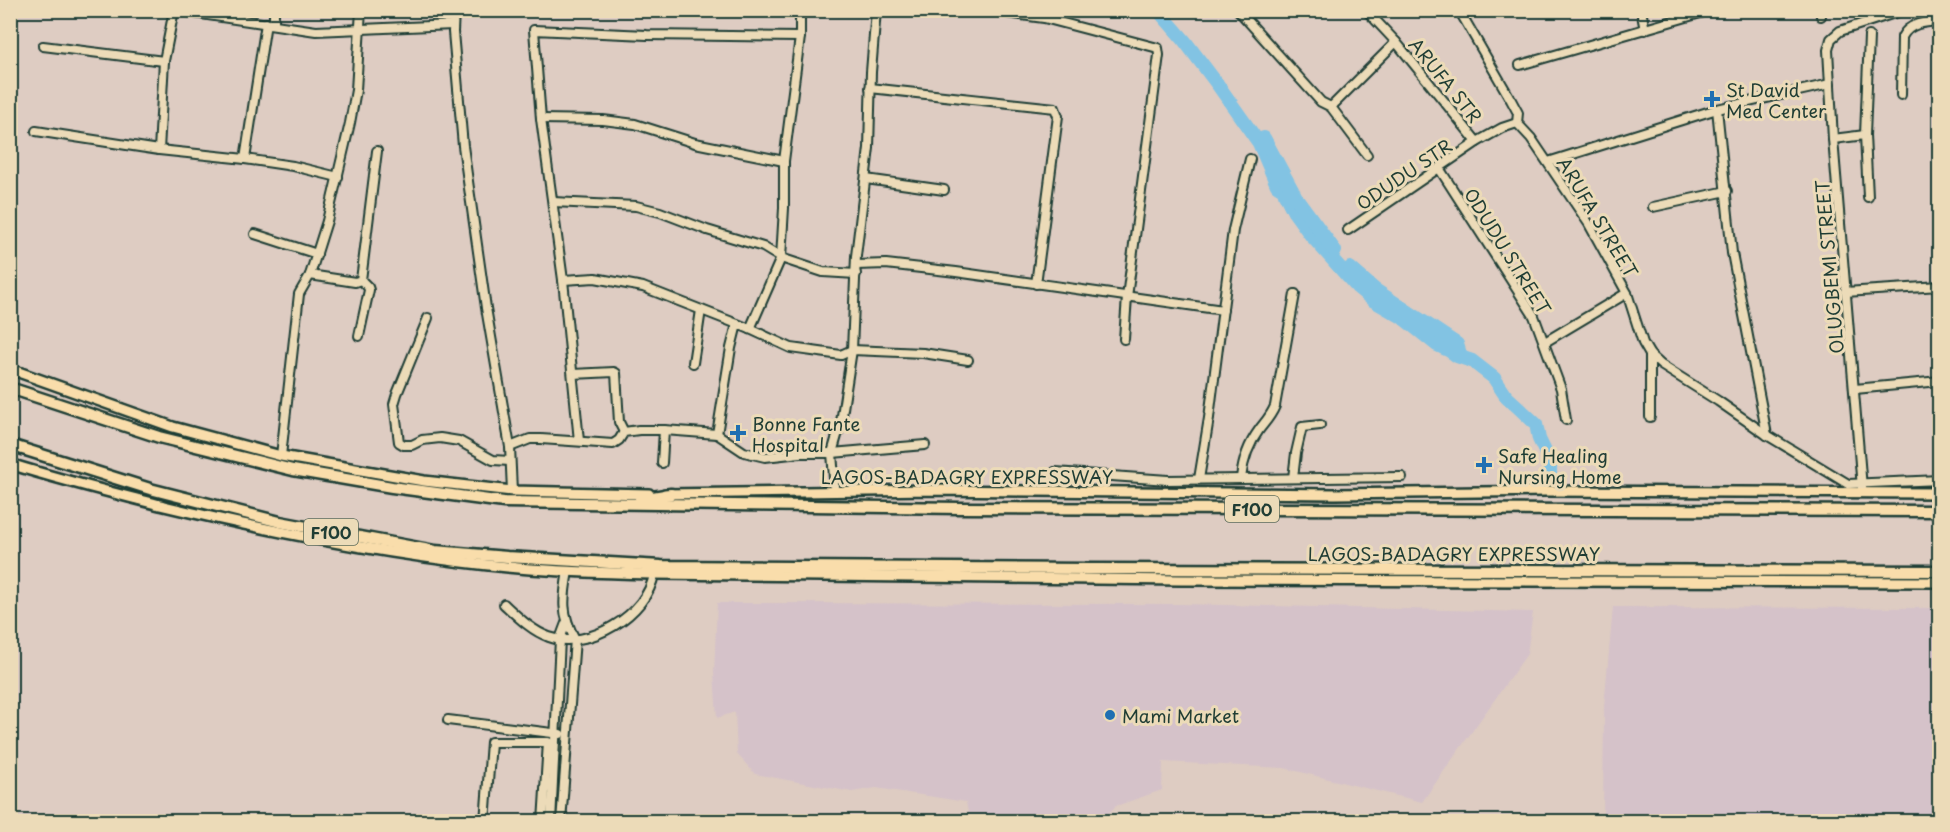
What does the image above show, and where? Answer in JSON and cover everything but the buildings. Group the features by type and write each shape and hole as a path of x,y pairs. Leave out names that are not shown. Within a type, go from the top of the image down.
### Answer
{"highway":[{"name":"LAGOS-BADAGRY EXPRESSWAY","path":"10,388 159,437 293,470 392,487 504,502 961,508 1940,511"},
{"name":"LAGOS-BADAGRY EXPRESSWAY","path":"10,445 150,489 280,522 380,542 435,551 657,570 1940,571"},
{"path":"565,502 644,499 671,494"}],"main road":[{"name":"LAGOS-BADAGRY EXPRESSWAY","path":"10,369 147,419 281,456 424,481 512,491 671,494 930,490 1335,494 1862,488 1940,493"},
{"name":"LAGOS-BADAGRY EXPRESSWAY","path":"10,464 97,489 221,520 318,540 420,557 518,568 568,571 657,570 1228,580 1940,582"}],"street":[{"path":"159,150 164,61 174,10 316,31 453,25"},
{"path":"245,159 274,10"},
{"path":"281,456 299,294 310,275 317,254 338,177 356,90 361,10"},
{"path":"454,10 453,25 461,124 488,326 510,447 512,491"},
{"path":"750,329 781,258 784,162 800,37 800,10"},
{"path":"836,491 832,453 841,422 852,351 856,265 869,148 870,88 876,10"},
{"path":"984,10 1044,18 1158,48 1159,56 1127,297 1124,339"},
{"path":"1238,10 1321,102 1331,107 1367,155"},
{"name":"ARUFA STR","path":"1366,10 1396,42 1478,142"},
{"path":"1459,10 1518,113 1517,123 1502,128 1478,142"},
{"path":"1641,10 1645,30"},
{"path":"1520,65 1711,10"},
{"name":"OLUGBEMI STREET","path":"1862,488 1833,139 1828,50 1832,39 1840,31 1904,10"},
{"path":"1901,94 1902,37 1905,30 1913,26 1940,21"},
{"path":"579,441 563,280 541,119 533,33 536,29 647,35 800,37"},
{"path":"1868,197 1865,135 1869,36"},
{"path":"1331,107 1396,42"},
{"path":"43,46 164,61"},
{"path":"1548,162 1717,109 1830,84"},
{"path":"870,88 1055,108 1058,116 1036,284"},
{"path":"1717,109 1732,253 1767,435"},
{"path":"541,119 603,120 635,124 695,143 784,162"},
{"name":"ARUFA STREET","path":"1517,123 1531,138 1589,224 1627,292 1643,343 1650,355 1660,365 1718,400 1767,435 1848,484 1862,488"},
{"path":"36,131 159,150 293,166 338,177"},
{"path":"1833,139 1865,135"},
{"name":"ODUDU STR","path":"1348,230 1478,142"},
{"path":"361,280 377,151"},
{"path":"1199,479 1233,230 1250,159"},
{"name":"ODUDU STREET","path":"1439,168 1534,316 1561,389 1566,420"},
{"path":"866,179 944,190"},
{"path":"1653,207 1727,191"},
{"path":"552,202 636,206 763,247 781,258 823,272 856,274"},
{"path":"255,234 317,254"},
{"path":"856,265 886,264 1223,310"},
{"path":"310,275 355,282 361,280"},
{"path":"563,280 595,278 660,292 791,348 841,355 852,351 923,353 968,360"},
{"path":"360,336 369,290 369,287 361,280"},
{"path":"1845,292 1940,286"},
{"path":"1545,342 1627,292"},
{"path":"1241,478 1243,460 1261,427 1272,415 1275,406 1295,294"},
{"path":"693,363 701,310"},
{"path":"428,318 394,404 399,442 412,445 422,440 440,438 459,441 494,460 510,461"},
{"path":"717,434 730,348 737,324"},
{"path":"1650,355 1650,417"},
{"path":"573,374 614,372 616,374 619,422 624,432"},
{"path":"1854,389 1940,381"},
{"path":"1293,478 1302,427 1320,425"},
{"path":"624,432 664,430 717,434 744,452 756,456 775,457 800,453 925,446"},
{"path":"662,463 664,430"},
{"path":"510,447 541,438 613,444 624,432"},
{"path":"1055,472 1168,480 1402,477"},
{"path":"1862,488 1940,480"},
{"path":"504,604 533,629 550,638 575,639 606,631 633,611 652,584 657,570"},
{"path":"561,822 575,639 566,623 563,599 568,571"},
{"path":"551,822 560,639 566,623"},
{"path":"448,720 567,735"},
{"path":"485,822 491,742 548,742 543,822"}],"shaded area":[{"name":"Mami Market","path":"717,603 1181,604 1533,612 1527,654 1422,802 1284,768 1163,762 1162,790 1116,806 1104,817 1044,822 970,822 966,802 876,788 852,792 755,774 737,754 735,712 717,718 714,673"},
{"path":"1613,607 1939,608 1939,821 1603,821 1604,706"}],"waterway":[{"path":"1158,10 1184,40 1259,143 1277,185 1285,190 1294,212 1310,234 1357,287 1374,301 1402,317 1437,345 1472,361 1494,378 1506,396 1536,424 1539,439 1550,462 1550,473"},
{"path":"1264,138 1297,199 1335,251"},
{"path":"1350,268 1374,289 1457,344 1460,354"}],"place":[{"name":"St David Med Center","path":"1712,99"},
{"name":"Bonne Fante Hospital","path":"738,433"},
{"name":"Safe Healing Nursing Home","path":"1484,465"},
{"name":"Mami Market","path":"1110,715"}]}
